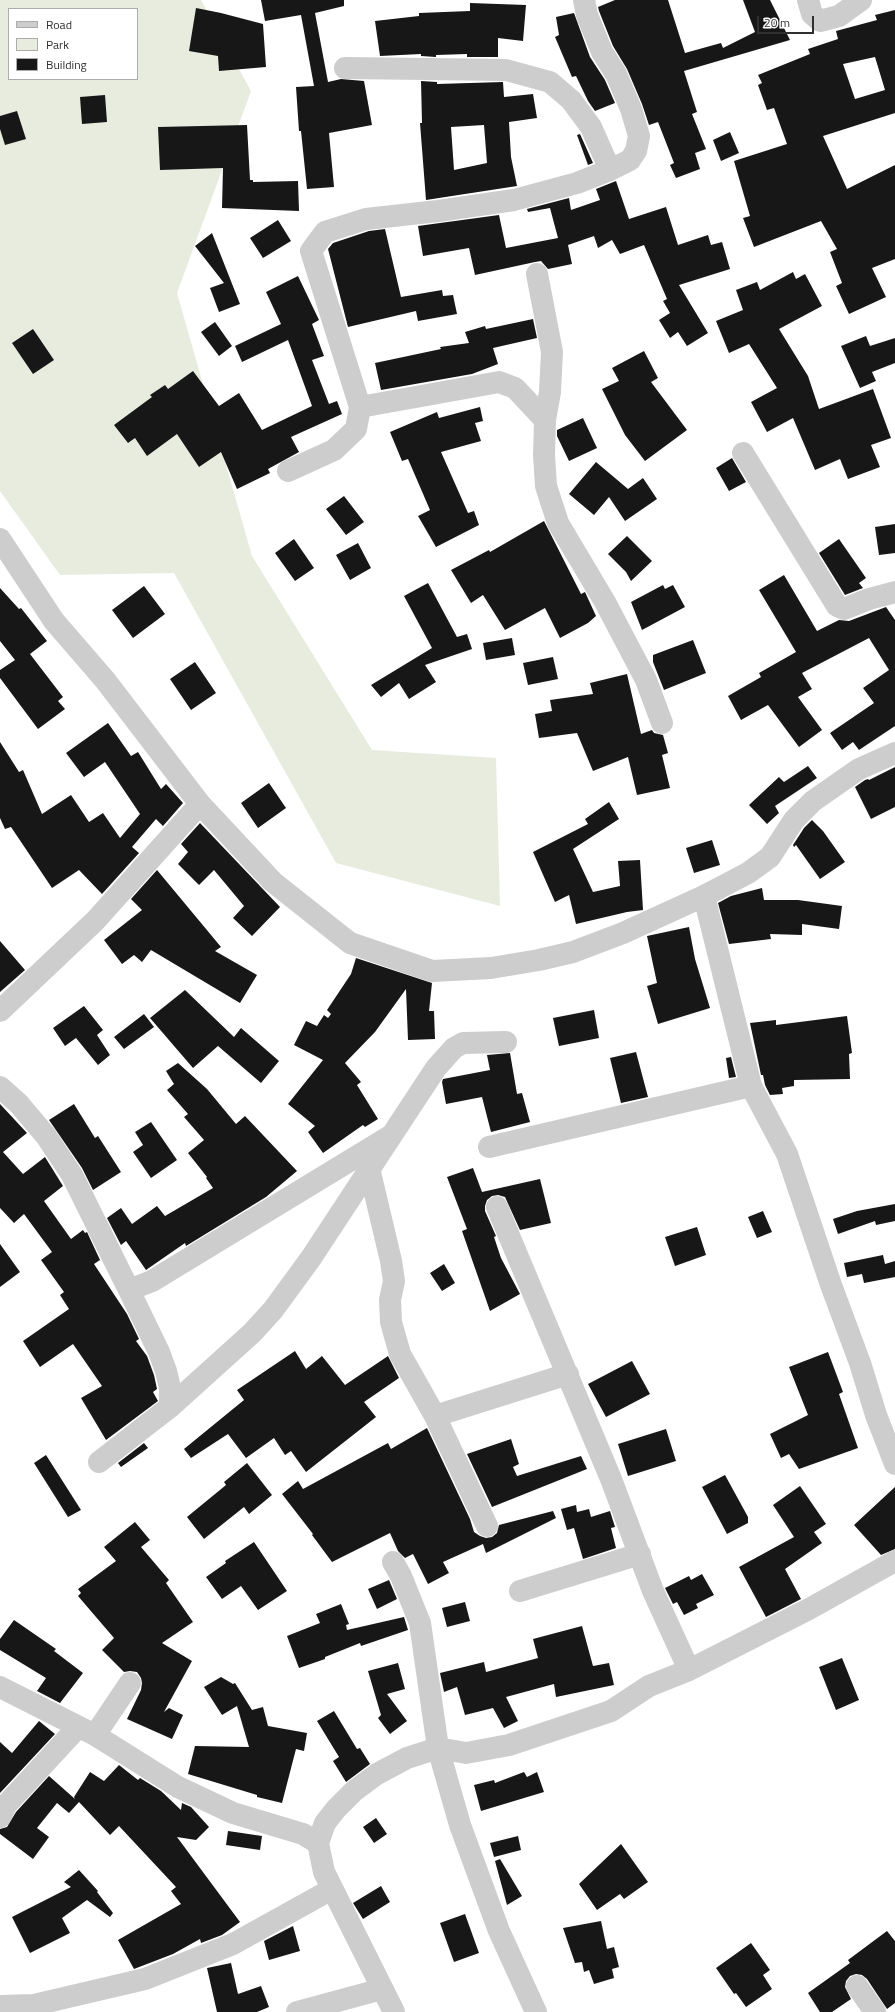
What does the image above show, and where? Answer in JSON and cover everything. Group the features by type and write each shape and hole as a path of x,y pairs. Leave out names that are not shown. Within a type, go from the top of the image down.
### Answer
{"street":[{"path":"288,471 334,450 356,429 360,407 311,251 325,232 366,219 514,200 577,182 610,170 630,160 636,151 639,136 631,109 616,74 602,52 587,16 584,0"},
{"path":"808,0 812,14 820,21 838,16 861,0"},
{"path":"345,68 506,70 550,82 571,100 591,127 610,170"},
{"path":"537,274 552,352 544,455 546,486 558,523 605,602 646,680 662,723"},
{"path":"360,407 499,382 516,388 546,420"},
{"path":"743,453 837,606 844,609 869,599 895,592"},
{"path":"0,539 54,621 105,680 200,804 272,882 350,943 432,971 491,968 539,960 572,952 622,933 704,896 748,873 770,857 794,820 812,800 859,769 895,753"},
{"path":"0,1011 95,922 200,804"},
{"path":"704,896 751,1086 787,1154 831,1285 860,1363 876,1415 895,1464"},
{"path":"99,1462 170,1407 252,1333 273,1310 311,1258 436,1068 454,1048 463,1043 506,1042"},
{"path":"489,1147 751,1086"},
{"path":"0,1088 19,1104 46,1136 72,1175 164,1364 170,1388 170,1407"},
{"path":"129,1290 152,1281 392,1134"},
{"path":"369,1168 391,1261 394,1281 390,1300 391,1322 400,1354 435,1416 487,1526"},
{"path":"497,1207 568,1374 664,1617 689,1670"},
{"path":"435,1416 568,1374"},
{"path":"520,1591 640,1554"},
{"path":"394,2012 324,1872 318,1842 325,1823 336,1808 354,1791 377,1774 401,1761 438,1748 466,1753 509,1745 611,1711 649,1686 689,1670 808,1609 895,1561"},
{"path":"393,1562 401,1576 420,1623 438,1748 458,1818 499,1931 536,2012"},
{"path":"0,1817 6,1805 87,1731 130,1683"},
{"path":"0,1687 87,1731 178,1787 233,1813 297,1832 318,1842"},
{"path":"0,2006 34,2005 145,1979 233,1944 332,1889"},
{"path":"857,1986 875,2012"},
{"path":"297,2012 382,1989"}],"green space":[{"path":"0,0 201,0 251,91 177,293 252,556 372,750 496,758 500,906 336,863 174,573 60,575 0,491"}],"building":[{"path":"261,0 344,0 344,6 315,13 328,82 341,79 364,81 372,125 329,133 334,187 307,189 301,131 299,131 296,87 314,86 301,15 265,21"},
{"path":"615,0 668,0 685,53 721,43 723,48 755,32 743,0 770,0 790,40 684,71 697,112 692,114 706,149 695,153 700,169 676,178 670,165 674,163 658,122 649,125 627,69 613,46 599,11 598,7"},
{"path":"470,3 526,5 523,41 498,38 498,57 467,57 467,54 436,55 436,57 421,56 421,54 380,56 375,21 419,16 419,13 470,11"},
{"path":"196,8 263,24 266,67 219,71 218,56 189,51"},
{"path":"895,10 895,113 823,136 847,189 895,165 895,259 872,268 886,297 849,314 836,286 842,283 830,252 837,249 821,221 754,247 743,218 750,216 734,161 787,144 774,108 767,110 758,85 762,83 758,75 810,54 808,49 838,39 836,31 877,20 875,15","holes":["875,57 885,90 855,99 843,64"]},
{"path":"574,13 590,57 605,80 615,103 595,111 588,101 576,76 572,77 555,37 559,35 556,17"},
{"path":"421,81 437,82 437,84 503,82 504,97 533,94 537,118 509,122 511,157 517,186 426,200 420,123 422,123","holes":["484,125 487,163 454,170 451,127"]},
{"path":"105,95 107,122 82,124 80,97"},
{"path":"17,111 26,139 5,145 0,129 0,116"},
{"path":"247,125 250,180 253,180 253,182 298,181 299,211 222,208 223,168 160,170 158,127"},
{"path":"730,132 739,153 721,161 713,140"},
{"path":"580,134 593,163 588,165 577,135"},
{"path":"616,181 629,219 666,207 678,245 708,235 711,245 722,242 730,269 679,285 708,333 687,346 678,332 670,338 659,320 670,313 663,301 667,299 644,245 620,254 612,240 598,248 594,236 568,245 572,264 548,269 541,261 475,275 469,248 423,256 418,226 499,215 506,248 558,238 550,208 528,212 527,209 569,198 571,210 600,200 596,189"},
{"path":"278,220 291,241 263,258 250,238"},
{"path":"385,229 401,297 442,290 443,296 453,295 457,314 418,321 416,311 348,327 328,249 333,243 369,231"},
{"path":"212,233 240,304 219,312 210,288 224,283 195,246"},
{"path":"793,272 796,279 805,274 822,306 779,329 808,376 819,409 873,389 891,438 871,445 880,467 848,479 840,459 815,470 793,418 767,432 751,402 777,388 749,344 729,353 716,321 743,310 736,290 757,282 760,290"},
{"path":"298,276 319,320 312,324 324,356 312,360 329,404 337,401 342,414 291,437 299,452 268,469 270,473 237,489 221,452 199,467 177,434 147,456 135,438 128,443 114,425 152,397 150,395 165,385 168,389 193,371 219,406 239,393 262,430 312,406 288,340 242,362 235,346 281,324 266,292"},
{"path":"533,319 537,338 493,348 498,364 472,374 381,390 375,363 441,349 440,347 469,343 465,332 485,326 486,329"},
{"path":"215,322 232,346 219,356 201,332"},
{"path":"33,329 54,360 33,374 12,343"},
{"path":"866,336 870,346 895,338 895,363 872,372 876,381 860,388 841,346"},
{"path":"644,351 658,378 651,382 687,430 645,461 625,435 602,389 619,381 612,368"},
{"path":"480,407 483,421 475,423 481,441 441,452 468,513 474,511 479,525 436,547 418,516 430,510 408,459 402,461 390,432 437,412 439,418"},
{"path":"583,418 597,448 569,461 557,436 557,430"},
{"path":"732,458 746,482 729,491 716,468"},
{"path":"596,462 628,489 643,478 657,499 625,521 609,497 594,515 569,494"},
{"path":"344,496 364,522 346,535 326,509"},
{"path":"544,521 581,594 585,592 596,616 588,623 560,638 545,608 505,630 483,595 471,603 451,570 489,550 490,552"},
{"path":"895,524 895,553 879,555 875,527"},
{"path":"627,536 652,561 631,581 626,572 608,554"},
{"path":"294,539 314,568 295,581 275,553"},
{"path":"839,539 866,578 859,583 863,588 845,595 819,553"},
{"path":"358,543 371,568 350,580 336,555"},
{"path":"784,575 817,631 839,620 849,621 886,607 895,620 895,726 859,750 853,742 842,750 830,733 874,703 863,688 889,670 869,638 802,673 812,689 798,697 822,730 799,747 768,705 741,720 728,696 761,677 759,673 796,652 759,590"},
{"path":"428,583 457,637 467,634 472,649 425,665 436,682 409,699 399,683 381,697 371,685 432,648 404,596"},
{"path":"663,585 665,589 673,585 685,607 642,630 631,602"},
{"path":"144,586 165,614 133,638 112,610"},
{"path":"0,588 19,609 21,608 47,641 30,654 63,697 58,701 65,709 38,729 0,678 0,670 15,660 0,641"},
{"path":"512,638 515,655 486,660 483,643"},
{"path":"693,640 706,673 664,690 653,662 653,655"},
{"path":"553,657 558,679 528,685 523,663"},
{"path":"195,662 216,693 191,710 170,679"},
{"path":"627,674 641,734 652,730 654,733 663,735 668,753 662,755 670,788 637,795 628,757 593,771 577,733 539,738 535,714 552,711 550,700 593,694 590,683"},
{"path":"108,723 131,756 138,752 161,789 166,784 183,803 163,826 156,819 132,847 139,853 102,894 79,870 52,888 11,827 5,829 0,818 0,742 19,772 23,770 42,814 71,795 89,822 103,813 120,838 140,814 105,762 84,777 66,753"},
{"path":"808,766 817,778 775,806 779,813 767,824 749,805 779,777 784,782"},
{"path":"895,767 895,807 871,819 855,787 865,780 869,780"},
{"path":"269,783 286,808 258,828 241,803"},
{"path":"609,802 619,819 573,849 593,892 620,886 618,861 640,860 643,910 627,912 576,924 569,895 555,902 533,852 588,824 585,819"},
{"path":"812,820 823,831 845,862 820,879 796,845 794,847 793,845 804,828"},
{"path":"200,823 280,907 252,936 233,918 244,906 214,870 199,885 178,864 188,852 181,844"},
{"path":"712,840 720,865 694,873 686,848"},
{"path":"157,870 221,947 215,951 257,975 240,1003 151,950 142,962 134,955 122,964 104,940 142,910 131,899"},
{"path":"762,888 764,900 798,900 842,906 839,929 802,924 802,935 770,934 771,939 729,944 718,903 731,896"},
{"path":"689,927 695,959 710,1008 658,1024 647,986 657,983 647,936"},
{"path":"0,941 25,970 0,992"},
{"path":"356,958 432,983 429,1011 434,1011 435,1039 408,1040 406,989 375,1032 345,1063 361,1082 357,1085 378,1119 365,1127 363,1125 323,1153 308,1132 315,1126 288,1104 323,1060 294,1045 306,1021 317,1026 324,1015 328,1018 331,1014 327,1010 351,974"},
{"path":"185,990 234,1037 241,1028 279,1061 261,1083 218,1046 193,1068 150,1018"},
{"path":"84,1006 103,1030 97,1035 110,1055 98,1065 76,1038 65,1046 53,1028"},
{"path":"594,1010 599,1038 559,1046 553,1018"},
{"path":"144,1014 154,1027 124,1049 114,1037"},
{"path":"847,1016 852,1053 849,1054 850,1079 794,1080 794,1086 782,1088 783,1094 770,1095 765,1085 763,1075 761,1075 750,1023 776,1020 776,1025"},
{"path":"636,1052 648,1097 621,1103 610,1058"},
{"path":"510,1053 517,1094 522,1093 530,1122 491,1132 482,1097 446,1104 442,1082 443,1079 490,1070 487,1055"},
{"path":"731,1057 736,1077 729,1078 726,1058"},
{"path":"178,1063 207,1089 236,1124 245,1116 297,1171 266,1197 186,1246 185,1243 146,1270 126,1241 121,1245 107,1218 121,1208 132,1224 157,1206 165,1216 213,1188 206,1178 207,1177 188,1153 204,1140 184,1117 188,1114 167,1090 174,1084 166,1071"},
{"path":"0,1104 27,1133 3,1152 23,1174 45,1157 63,1186 44,1201 71,1239 83,1230 85,1233 87,1232 100,1260 94,1264 127,1314 139,1339 136,1341 147,1356 154,1375 157,1389 153,1392 158,1401 106,1440 81,1398 102,1386 73,1344 40,1367 23,1341 69,1309 60,1295 64,1292 41,1260 52,1252 24,1214 14,1223 0,1208"},
{"path":"74,1104 95,1138 98,1136 121,1172 93,1190 82,1168 49,1120"},
{"path":"151,1122 177,1160 151,1178 133,1152 143,1145 135,1132"},
{"path":"473,1168 482,1192 540,1179 551,1223 520,1230 505,1197 498,1195 492,1196 487,1200 485,1211 496,1236 494,1237 501,1258 520,1294 490,1311 462,1231 467,1229 447,1177"},
{"path":"895,1204 895,1221 876,1225 875,1221 838,1234 833,1219 857,1211"},
{"path":"763,1211 772,1232 757,1238 748,1217"},
{"path":"697,1227 706,1255 675,1266 665,1237"},
{"path":"0,1244 20,1272 0,1287"},
{"path":"883,1255 885,1264 895,1261 895,1277 864,1283 862,1274 847,1277 844,1263"},
{"path":"444,1264 455,1283 442,1291 430,1273"},
{"path":"295,1351 306,1369 322,1356 345,1385 388,1356 399,1378 364,1402 376,1417 306,1472 291,1451 285,1455 274,1438 246,1458 228,1434 191,1458 184,1449 244,1400 237,1390"},
{"path":"828,1352 843,1392 839,1394 858,1448 799,1469 789,1454 781,1458 770,1434 808,1415 789,1367"},
{"path":"632,1361 650,1394 606,1417 588,1384"},
{"path":"427,1428 470,1519 474,1532 486,1538 492,1537 497,1533 499,1525 553,1511 556,1518 486,1553 483,1544 443,1562 449,1573 428,1584 413,1554 405,1558 398,1551 390,1533 332,1562 312,1535 313,1534 282,1494 298,1481 303,1489 388,1443 391,1449"},
{"path":"666,1429 676,1461 628,1476 618,1444"},
{"path":"511,1439 519,1464 513,1467 517,1476 581,1456 587,1469 492,1507 467,1454"},
{"path":"144,1443 148,1448 121,1467 118,1463"},
{"path":"46,1455 81,1510 68,1517 34,1463"},
{"path":"247,1463 272,1495 249,1514 244,1507 204,1539 187,1517 226,1485 224,1482"},
{"path":"725,1475 748,1517 748,1523 727,1534 702,1487"},
{"path":"800,1486 826,1524 814,1532 822,1543 785,1569 801,1599 766,1617 739,1567 794,1537 773,1505"},
{"path":"895,1487 895,1549 881,1555 854,1525"},
{"path":"576,1505 577,1512 589,1509 591,1517 610,1511 615,1527 611,1528 616,1548 583,1559 574,1528 567,1530 561,1509"},
{"path":"135,1522 150,1540 141,1547 169,1580 166,1583 193,1622 162,1643 192,1661 164,1712 169,1708 183,1715 172,1739 127,1719 141,1690 141,1678 137,1672 124,1672 102,1650 114,1638 78,1596 81,1593 78,1589 116,1561 104,1547"},
{"path":"254,1542 287,1591 258,1610 241,1586 222,1599 206,1577 226,1563 225,1561"},
{"path":"702,1574 714,1595 696,1604 698,1608 684,1615 677,1602 673,1604 665,1588 689,1576 691,1580"},
{"path":"389,1580 397,1599 377,1609 368,1589"},
{"path":"465,1602 470,1621 447,1627 442,1608"},
{"path":"341,1604 349,1624 346,1625 347,1630 404,1617 408,1630 361,1646 360,1643 325,1657 325,1659 299,1668 287,1636 320,1623 316,1614"},
{"path":"14,1620 56,1649 54,1651 83,1673 60,1703 37,1691 46,1678 0,1650 0,1639"},
{"path":"582,1626 593,1666 609,1663 614,1685 556,1697 554,1684 506,1697 518,1721 504,1728 493,1708 465,1715 457,1687 444,1692 440,1673 484,1662 486,1672 538,1658 533,1639"},
{"path":"842,1658 859,1700 836,1710 819,1667"},
{"path":"398,1663 405,1689 387,1694 407,1721 390,1734 378,1718 381,1715 368,1671"},
{"path":"221,1677 233,1684 235,1683 252,1710 263,1707 268,1726 307,1733 304,1751 296,1749 282,1803 257,1797 257,1795 188,1774 195,1746 249,1747 237,1706 222,1715 204,1687"},
{"path":"334,1711 357,1749 360,1748 370,1764 346,1782 333,1761 339,1757 317,1721"},
{"path":"39,1721 55,1734 0,1793 0,1742 12,1753"},
{"path":"119,1765 138,1780 140,1778 161,1791 181,1810 182,1803 191,1807 209,1827 196,1840 177,1837 240,1922 222,1935 201,1943 200,1939 173,1954 134,1969 118,1940 181,1904 171,1891 176,1887 119,1826 110,1835 79,1802 69,1813 57,1803 37,1828 49,1837 33,1859 0,1834 0,1829 7,1827 16,1812 49,1776 75,1799 74,1797 90,1772 104,1781"},
{"path":"524,1772 527,1777 537,1772 544,1792 481,1811 474,1785 494,1780 495,1783"},
{"path":"376,1818 387,1834 374,1843 363,1827"},
{"path":"228,1831 262,1836 260,1850 226,1845"},
{"path":"518,1836 521,1850 494,1857 490,1843"},
{"path":"621,1844 648,1882 624,1899 620,1894 597,1910 579,1884"},
{"path":"500,1859 522,1896 507,1905 495,1861"},
{"path":"79,1870 98,1891 97,1892 113,1913 110,1917 87,1900 62,1918 70,1933 30,1953 12,1917 71,1887 64,1882"},
{"path":"381,1886 390,1902 363,1919 353,1903"},
{"path":"465,1914 479,1953 454,1962 440,1923"},
{"path":"601,1921 607,1949 614,1947 619,1967 612,1969 614,1978 594,1984 589,1970 584,1972 582,1962 575,1963 563,1928"},
{"path":"293,1926 300,1951 269,1960 264,1941"},
{"path":"887,1931 895,1941 895,2003 887,2009 867,1979 862,1975 856,1974 850,1976 846,1981 845,1987 851,1999 832,2012 820,2012 808,1993 850,1963 848,1960"},
{"path":"751,1943 770,1970 763,1975 772,1989 746,2007 736,1993 734,1994 716,1968"},
{"path":"231,1963 238,1994 261,1986 269,2007 257,2012 217,2012 207,1968"}]}
